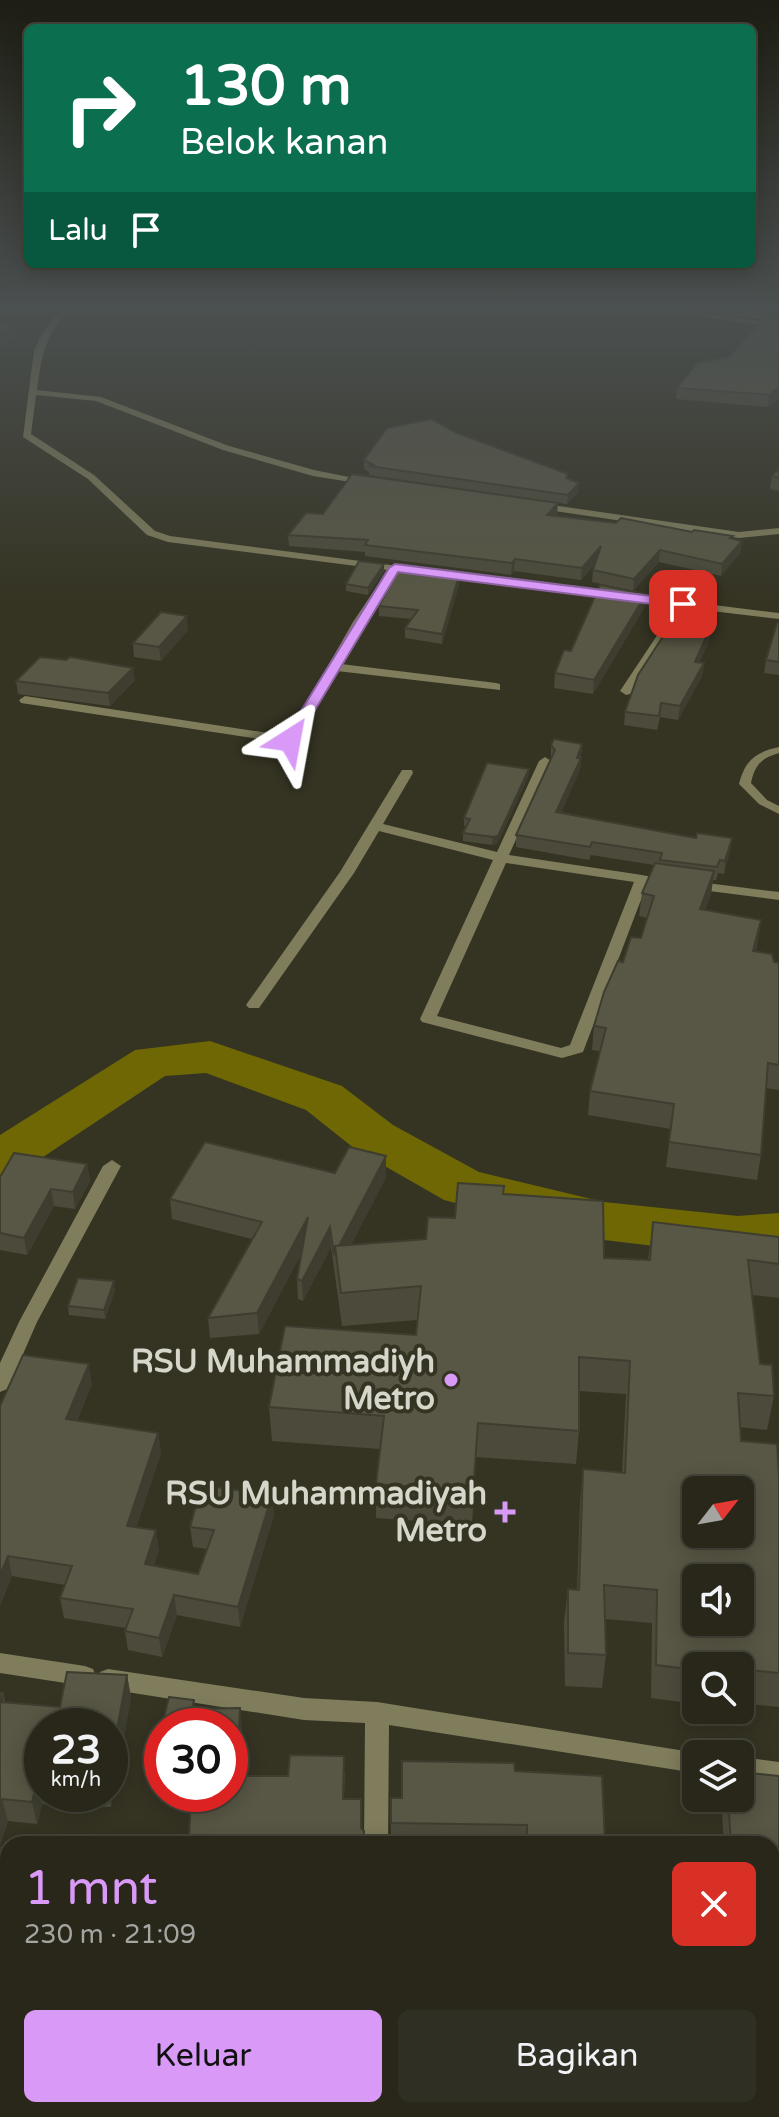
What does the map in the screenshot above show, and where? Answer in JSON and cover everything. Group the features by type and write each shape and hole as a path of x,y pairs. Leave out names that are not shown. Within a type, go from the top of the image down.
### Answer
{"street":[{"path":"31,406 29,439 91,477 151,533 168,539 779,616"},
{"path":"115,406 186,435 297,470 386,484"},
{"path":"524,504 739,535 779,531"},
{"path":"25,700 290,740 395,568"},
{"path":"626,691 683,604"},
{"path":"334,667 496,687"},
{"path":"545,761 428,1019 562,1053 577,1048 642,879"},
{"path":"254,1005 347,873 407,773"},
{"path":"376,826 503,858 779,896"},
{"path":"0,1384 112,1166"},
{"path":"0,1663 304,1709 377,1713 682,1760"},
{"path":"376,1836 377,1713"},
{"path":"754,1770 779,1773"}],"lane":[{"path":"779,750 761,754 749,764 745,784 763,802 779,811"}],"building":[{"path":"431,419 457,433 568,474 566,478 579,483 568,495 369,466 375,466 364,460 387,428"},
{"path":"352,474 558,503 547,515 616,523 621,518 692,532 733,536 730,538 742,541 722,564 660,550 634,579 593,570 601,546 582,568 515,559 512,563 365,545 368,540 288,535 306,513 323,514"},
{"path":"359,561 384,564 368,588 346,584"},
{"path":"401,564 460,572 442,634 405,628 418,610 379,606"},
{"path":"600,585 646,594 594,680 555,673 564,650 571,651"},
{"path":"161,612 187,616 159,647 133,643"},
{"path":"673,621 710,628 695,662 704,663 680,706 661,703 659,716 625,712 638,675"},
{"path":"779,623 779,662 766,660"},
{"path":"40,657 66,660 70,657 133,668 108,693 16,681"},
{"path":"554,739 582,744 577,758 581,758 556,812 696,838 697,833 732,838 725,861 720,860 717,867 660,860 662,853 592,842 590,847 516,835 555,750 551,745"},
{"path":"487,763 529,769 498,836 493,837 463,833 470,819 464,818"},
{"path":"655,863 714,871 700,909 761,920 753,951 772,954 774,962 779,963 779,1065 768,1063 761,1155 669,1142 674,1104 590,1091 606,1028 594,1026 618,961 623,962 631,937 641,938 654,896 642,893"},
{"path":"205,1142 335,1173 349,1147 386,1156 339,1246 335,1246 334,1255 330,1227 302,1281 297,1279 308,1217 257,1313 208,1318 262,1222 170,1199"},
{"path":"14,1153 87,1164 73,1192 51,1189 24,1238 0,1233 0,1177"},
{"path":"458,1183 504,1186 503,1194 603,1201 604,1258 650,1260 653,1222 779,1237 779,1264 748,1260 760,1364 772,1365 774,1396 738,1393 741,1441 777,1444 779,1673 754,1670 754,1652 682,1652 682,1668 656,1665 657,1590 604,1585 606,1655 568,1653 568,1589 579,1590 583,1469 625,1473 630,1361 579,1357 579,1431 478,1423 473,1492 376,1484 384,1416 269,1407 285,1326 416,1335 421,1286 341,1293 335,1246 426,1239 428,1217 455,1218"},
{"path":"78,1278 114,1281 104,1310 68,1306"},
{"path":"23,1355 89,1364 66,1419 158,1433 127,1526 156,1530 145,1564 198,1574 214,1530 190,1527 202,1485 272,1495 238,1607 174,1595 159,1638 125,1631 133,1609 60,1598 72,1566 8,1556 0,1575 0,1406"},
{"path":"67,1672 127,1675 121,1708 24,1708 24,1801 2,1799 0,1805 0,1693 3,1693 1,1702 60,1707"},
{"path":"169,1697 194,1700 192,1708 166,1708"},
{"path":"290,1755 344,1756 343,1799 361,1799 364,1836 189,1836 190,1812 248,1812 248,1776 288,1776"},
{"path":"402,1761 514,1763 515,1771 602,1776 605,1836 527,1836 527,1825 391,1823 391,1798 402,1798"},
{"path":"754,1773 779,1776 779,1836 730,1836 729,1812 754,1812"}],"waterway":[{"path":"0,1160 153,1061 210,1057 324,1098 374,1137 463,1187 604,1221 738,1236 779,1233"}],"place":[{"name":"RSU Muhammadiyh Metro","path":"451,1380"},
{"name":"RSU Muhammadiyah Metro","path":"505,1512"}],"route":[{"path":"290,740 294,739 359,622 395,568 683,604"}]}
